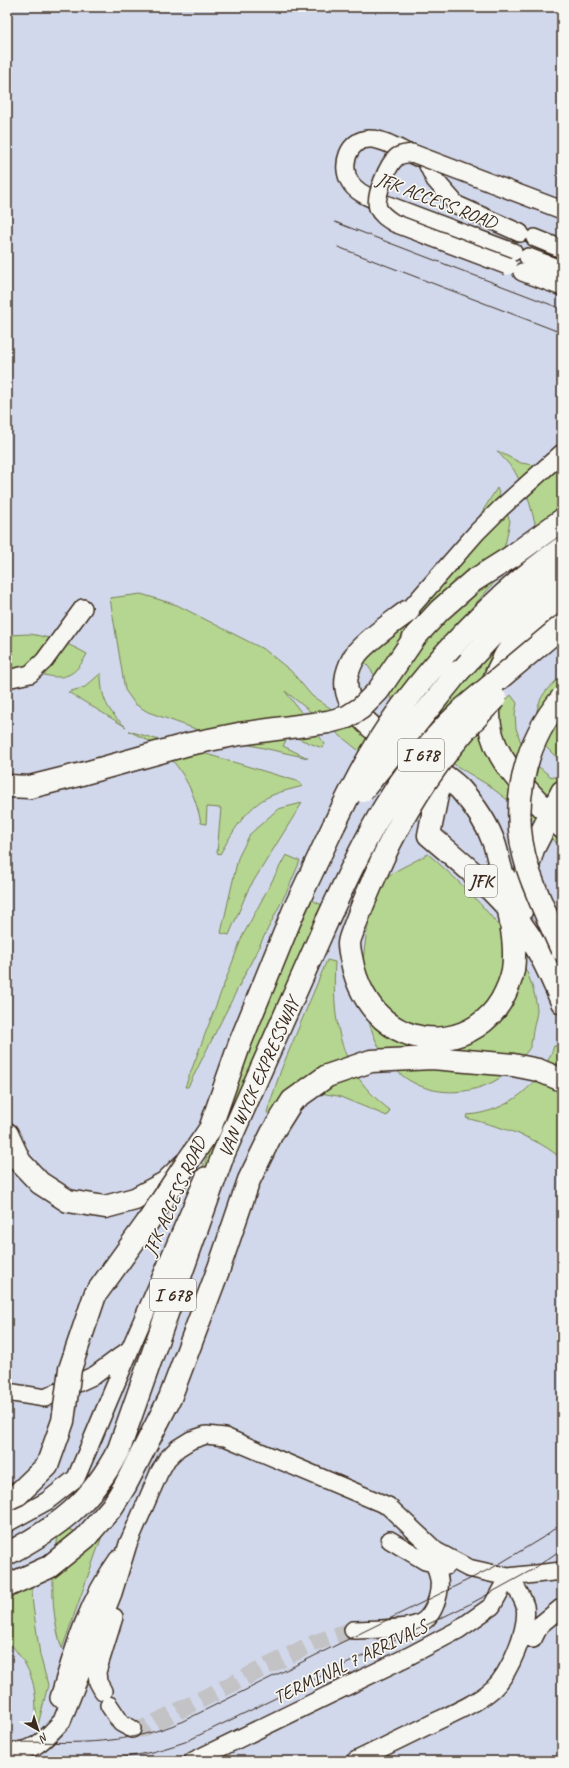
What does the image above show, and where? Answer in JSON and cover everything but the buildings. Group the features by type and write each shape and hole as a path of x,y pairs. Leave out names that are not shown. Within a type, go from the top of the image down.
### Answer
{"highway":[{"path":"7,786 36,785 189,744 239,734 328,722 347,717 361,708 378,691 415,637 440,610 474,581 511,557 562,520"},
{"path":"334,825 374,748 432,667 470,626 515,584 562,548"},
{"name":"VAN WYCK EXPRESSWAY","path":"188,1161 210,1129 240,1043 294,910 334,825 458,672 500,627 562,569"},
{"path":"562,596 534,620 506,655 492,686 488,712 491,734 503,759 562,827"},
{"path":"408,611 364,645 356,654 350,666 347,679 347,694 370,726 382,736 459,788 479,812 494,843 515,910"},
{"name":"VAN WYCK EXPRESSWAY","path":"7,1554 45,1532 62,1520 84,1501 105,1474 124,1436 147,1373 160,1329 223,1154 323,930 376,819 397,786 422,753 450,721 562,626"},
{"path":"544,641 466,728 426,781 383,857 361,908 349,943 354,971 370,1005 383,1019 398,1030 415,1037 432,1039 448,1038 463,1034 480,1026 495,1010 506,992 512,970 515,910 533,849 562,792"},
{"path":"562,698 543,724 534,742 527,762 521,786 519,823 522,846 528,869 562,950"},
{"name":"JFK","path":"441,775 429,835 515,910 554,983 562,1002"},
{"path":"7,1586 49,1567 85,1538 112,1507 125,1486 170,1398 219,1268 249,1180 272,1133 292,1101 327,1076 370,1061 432,1058 513,1065 538,1070 562,1080"},
{"path":"7,1134 20,1162 40,1183 68,1201 101,1207 135,1199 165,1183 188,1161"},
{"path":"7,1499 18,1494 47,1466 63,1421 70,1369 95,1295 147,1223 188,1161"}],"street":[{"name":"JFK ACCESS ROAD","path":"562,249 527,236 457,205 435,180 426,161 379,140 372,138 363,140 351,149 346,157 345,168 350,183 358,191 375,200 518,262 562,270"},
{"path":"562,210 412,154 398,156 390,163 378,196 378,208 385,218 394,223 518,262 562,287"},
{"path":"426,161 562,215"},
{"path":"408,611 477,532 501,508 562,453"},
{"path":"7,679 30,674 44,661 83,608"},
{"name":"JFK ACCESS ROAD","path":"7,1392 45,1398 95,1375 130,1349 294,975 323,930"},
{"path":"7,1523 47,1501 76,1478 130,1349"},
{"path":"7,1752 26,1750 38,1746 62,1721 113,1593 128,1544 159,1473 167,1459 178,1448 191,1440 206,1435 225,1437 388,1506 436,1551 468,1568"},
{"path":"390,1540 425,1561 435,1564 468,1568 508,1577 562,1571"},
{"path":"128,1544 126,1574 97,1672 97,1677 106,1698 121,1723 132,1729"},
{"name":"TERMINAL 7 ARRIVALS","path":"353,1630 413,1626 426,1620 433,1607 439,1587 435,1564"},
{"path":"355,1761 446,1716 482,1696 499,1683 521,1642 525,1607 520,1592 508,1577"},
{"name":"TERMINAL 7 ARRIVALS","path":"193,1761 409,1656 458,1630 492,1606 508,1577"},
{"path":"533,1639 540,1624 562,1607"}],"shaded area":[{"path":"7,7 562,7 562,1761 7,1761"}],"green space":[{"path":"497,451 521,463 562,469 562,555 522,574 532,555 535,523 528,497 514,470"},
{"path":"497,488 510,521 506,541 493,584 434,650 450,665 515,621 485,668 479,686 480,732 482,742 488,756 498,770 562,841 562,849 543,828 526,814 488,785 455,765 419,736 362,658 419,613"},
{"path":"141,594 177,605 265,650 291,671 312,696 348,720 382,754 420,772 418,778 364,755 285,691 325,744 322,748 289,735 283,746 308,758 250,745 204,732 148,712 135,704 125,690 110,598"},
{"path":"30,634 60,641 87,654 79,667 70,674 61,677 20,669 7,669 7,635"},
{"path":"101,673 102,690 106,703 119,721 126,727 68,692 85,687"},
{"path":"562,676 562,685 536,718 538,705 547,689"},
{"path":"511,695 517,703 515,714 516,728 522,746 516,765 510,758 495,711"},
{"path":"562,708 562,759 555,756 541,742"},
{"path":"129,731 297,781 303,786 283,791 261,801 247,813 220,854 217,853 221,808 207,807 206,824 201,823 196,803 188,784 178,767 160,748"},
{"path":"533,762 550,776 562,779 562,815 529,777"},
{"path":"302,803 248,890 229,935 221,933 238,858 250,834 278,809"},
{"path":"428,854 480,903 511,943 523,965 532,987 537,1009 531,1045 520,1060 508,1072 493,1082 477,1088 459,1092 425,1088 409,1080 395,1069 386,1059 373,1035 364,994 363,967 366,938 372,910 380,884 392,874"},
{"path":"286,855 300,861 288,889 188,1087 185,1087 242,937"},
{"path":"312,900 324,906 107,1428 100,1425 283,966"},
{"path":"327,960 335,962 335,1005 342,1044 349,1062 359,1079 373,1095 390,1110 387,1116 338,1096 313,1092 269,1115 267,1112 281,1070"},
{"path":"562,1045 562,1160 542,1145 517,1133 466,1118 467,1115 482,1113 496,1108 521,1094 541,1073 554,1046"},
{"path":"107,1522 62,1649 55,1621 53,1593 54,1565 58,1537 69,1529 76,1532"},
{"path":"31,1578 33,1606 40,1655 48,1685 37,1729 35,1728 35,1691 29,1671 7,1640 7,1593"}],"tunnel":[{"path":"132,1729 142,1729 314,1643 353,1630"}],"tram line":[{"path":"335,222 562,309"},
{"path":"338,247 562,333"},
{"path":"7,1742 93,1742 113,1740 134,1737 177,1724 494,1567 542,1538 562,1523"},
{"path":"7,1760 122,1758 168,1748 185,1742 472,1603 532,1570 562,1549"}]}
